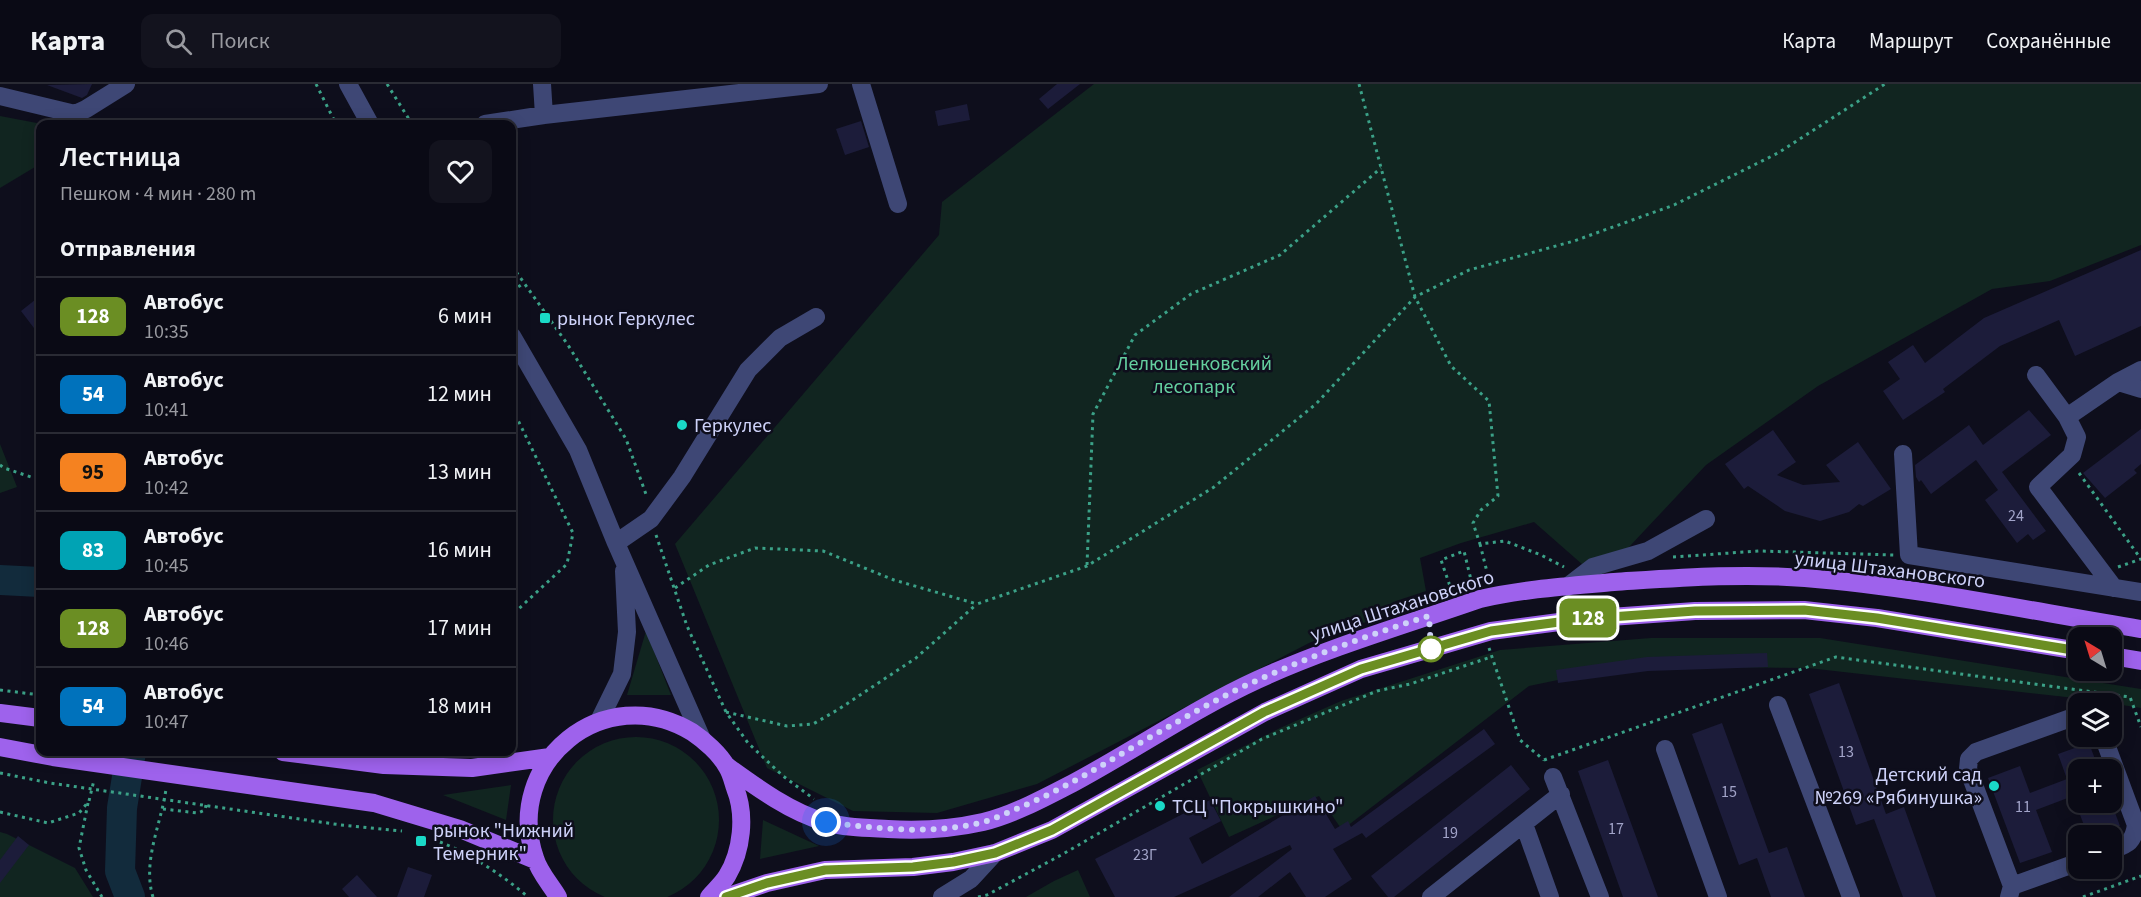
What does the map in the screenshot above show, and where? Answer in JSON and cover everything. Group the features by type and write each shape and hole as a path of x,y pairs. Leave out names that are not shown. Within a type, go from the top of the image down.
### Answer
{"main road":[{"name":"улица Штахановского","path":"727,766 757,789 826,822 870,828 912,830 954,827 986,821 1043,798 1257,680 1355,640 1480,599 1569,578 1699,576 1803,578 1889,588 2141,629"},
{"path":"726,897 767,883 825,870 913,867 953,862 995,853 1052,830 1264,712 1361,669 1491,631 1582,619 1695,611 1804,610 1877,618 2068,649"},
{"path":"2122,658 2141,661"},
{"path":"0,712 36,717"},
{"path":"558,897 535,860 528,833 529,809 536,782 550,757 567,739 599,721 620,716 643,715 676,723 702,739 727,766 741,802 740,841 727,876 709,897"},
{"path":"0,747 36,754"},
{"path":"48,756 374,803 460,829 535,860"},
{"path":"314,756 384,765 472,768 550,757"}],"street":[{"path":"0,96 75,114 126,84"},
{"path":"348,84 368,120"},
{"path":"542,84 544,115"},
{"path":"511,120 819,84"},
{"path":"861,84 898,204"},
{"path":"616,543 651,519 682,477 747,370 780,338 816,317"},
{"path":"516,343 578,450 702,739"},
{"path":"2067,417 2118,382 2141,370"},
{"path":"2036,375 2067,417 2077,437 2072,455 2038,487 2114,588"},
{"path":"2118,382 2141,389"},
{"path":"1903,454 1909,555 2141,592"},
{"path":"1569,578 1593,567 1648,551 1706,519"},
{"path":"599,721 622,674 627,632 624,560"},
{"path":"1778,705 1851,897"},
{"path":"2068,719 1976,752 1969,759 1968,769 2011,892 2068,867"},
{"path":"2107,747 2136,825 2134,836 2127,845 2122,847"},
{"path":"1665,749 1718,897"},
{"path":"1553,777 1600,897"},
{"path":"1431,897 1561,794"},
{"path":"1524,824 1550,897"},
{"path":"942,897 971,879 995,853"}],"path":[{"path":"316,84 334,120"},
{"path":"387,84 410,120"},
{"path":"1359,84 1415,297 1451,366 1489,401 1498,496 1481,510 1473,524 1490,581 1470,586"},
{"path":"726,712 787,726 813,724 840,709 916,658 977,604 1087,566 1215,487 1316,404 1415,297 1469,270 1574,241 1674,205 1778,153 1885,84"},
{"path":"1087,566 1093,414 1136,335 1191,294 1280,255 1381,168"},
{"path":"516,272 568,345 626,439 687,626 726,712 748,743 783,776 815,800"},
{"path":"516,288 524,283"},
{"path":"516,416 573,533 567,564 516,611"},
{"path":"2068,458 2141,559 2102,572"},
{"path":"0,465 36,479"},
{"path":"1480,544 1505,542 1541,555 1569,578"},
{"path":"675,588 710,565 755,548 824,550 894,580 977,604"},
{"path":"1453,596 1441,560 1464,551"},
{"path":"1648,551 1677,558 1759,551 1909,555"},
{"path":"1451,590 1461,588"},
{"path":"978,897 987,895 1063,854 1262,740 1377,691 1410,684 1491,657"},
{"path":"1544,760 1836,657 2130,697 2141,727"},
{"path":"0,690 36,694"},
{"path":"1520,740 1544,760 1553,777"},
{"path":"96,771 78,848 86,870 102,897"},
{"path":"0,773 50,783 340,825 411,831"},
{"path":"153,897 149,862 167,786"},
{"path":"0,812 48,823 79,813 89,801"},
{"path":"163,809 198,813 205,810 206,804"},
{"path":"430,839 450,846 496,873 528,897"},
{"path":"2083,897 2141,876"}],"green space":[{"name":"Лелюшенковский лесопарк","path":"1094,84 2141,84 2141,245 2050,281 1992,289 1818,386 1706,465 1599,579 1534,522 1461,543 1420,558 1426,591 1393,602 1393,612 1309,643 1037,784 937,813 853,811 767,768 675,544 939,235 942,202"},
{"path":"0,116 36,123 36,166 0,188"},
{"path":"0,444 17,487 0,493"},
{"path":"646,631 671,695 627,695"},
{"path":"1651,638 1820,638 2068,677 2068,681 2091,681 2141,689 2141,708 2122,705 2122,693 2068,693 2068,697 1808,668 1625,666 1529,686 1342,830 1319,796 1229,837 1197,770 1280,728 1341,701 1500,650"},
{"path":"636,737 652,739 668,743 682,751 695,761 705,774 713,788 719,820 713,852 695,879 664,898 604,897 577,879 559,852 555,836 553,820 555,804 559,788 567,774 577,761 590,751 604,743 620,739"},
{"path":"511,785 506,820 443,795"},
{"path":"763,820 819,846 760,859"},
{"path":"0,832 75,868 93,897 0,897"},
{"path":"1078,870 1090,897 1026,897 1054,881"}],"building":[{"path":"92,84 87,95 82,98 47,85"},
{"path":"1057,84 1080,84 1048,109 1039,99"},
{"path":"967,104 970,120 938,126 935,111"},
{"path":"861,121 869,147 845,155 836,129"},
{"path":"2141,250 2141,326 2075,356 2059,320 2000,346 1943,389 1945,392 1903,420 1883,391 1900,379 1888,362 1913,345 1925,363 1984,318"},
{"path":"36,299 36,331 21,311"},
{"path":"2029,410 2051,435 2002,472 2046,531 2033,540 2028,534 2017,543 1985,500 1998,490 1976,460 1931,494 1916,477 1915,465 1969,425 1983,445"},
{"path":"2141,429 2141,464 2134,470 2137,473 2105,498 2083,473"},
{"path":"1773,430 1796,462 1777,475 1803,485 1840,482 1826,465 1858,442 1891,489 1863,506 1859,504 1849,512 1820,521 1785,511 1748,486 1744,489 1725,464"},
{"path":"1767,653 1768,667 1648,671 1558,683 1556,670 1647,657"},
{"path":"1839,683 1886,814 1904,807 1936,897 1903,897 1874,819 1856,825 1809,694"},
{"path":"1722,723 1769,853 1787,847 1805,897 1771,897 1757,858 1739,865 1692,734"},
{"path":"1484,729 1495,744 1366,838 1362,833 1333,849 1352,879 1325,897 1306,897 1290,872 1258,897 1229,897 1292,849 1290,845 1174,897 1115,897 1095,859 1210,800 1221,821 1189,838 1202,864 1315,796 1335,829 1348,821 1351,827"},
{"path":"2078,747 2090,747 2095,759 2068,759 2068,798 2036,810 2052,852 2020,863 1988,778 2020,766 2030,793 2067,779 2058,754"},
{"path":"1608,760 1658,897 1623,897 1578,771"},
{"path":"1511,765 1530,789 1394,897 1388,897 1371,876"},
{"path":"2079,813 2115,813 2120,825 2084,825"},
{"path":"18,836 29,845 0,883 0,860"},
{"path":"408,867 432,875 424,897 397,897"},
{"path":"357,875 377,897 349,897 342,889"}],"waterway":[{"path":"0,580 36,582"},
{"path":"130,756 122,808 120,871 130,897"}],"bus line":[{"name":"128","path":"726,897 767,883 825,870 913,867 953,862 995,853 1052,830 1264,712 1361,669 1491,631 1582,619 1695,611 1804,610 1877,618 2068,649"}],"place":[{"name":"рынок Геркулес","path":"545,318"},
{"name":"Геркулес","path":"682,425"},
{"name":"Детский сад №269 «Рябинушка»","path":"1994,786"},
{"name":"ТСЦ \"Покрышкино\"","path":"1160,806"},
{"name":"рынок \"Нижний Темерник\"","path":"421,841"}],"route":[{"path":"826,822 870,828 912,830 954,827 986,821 1043,798 1257,680 1355,640 1429,616 1431,649"}]}
